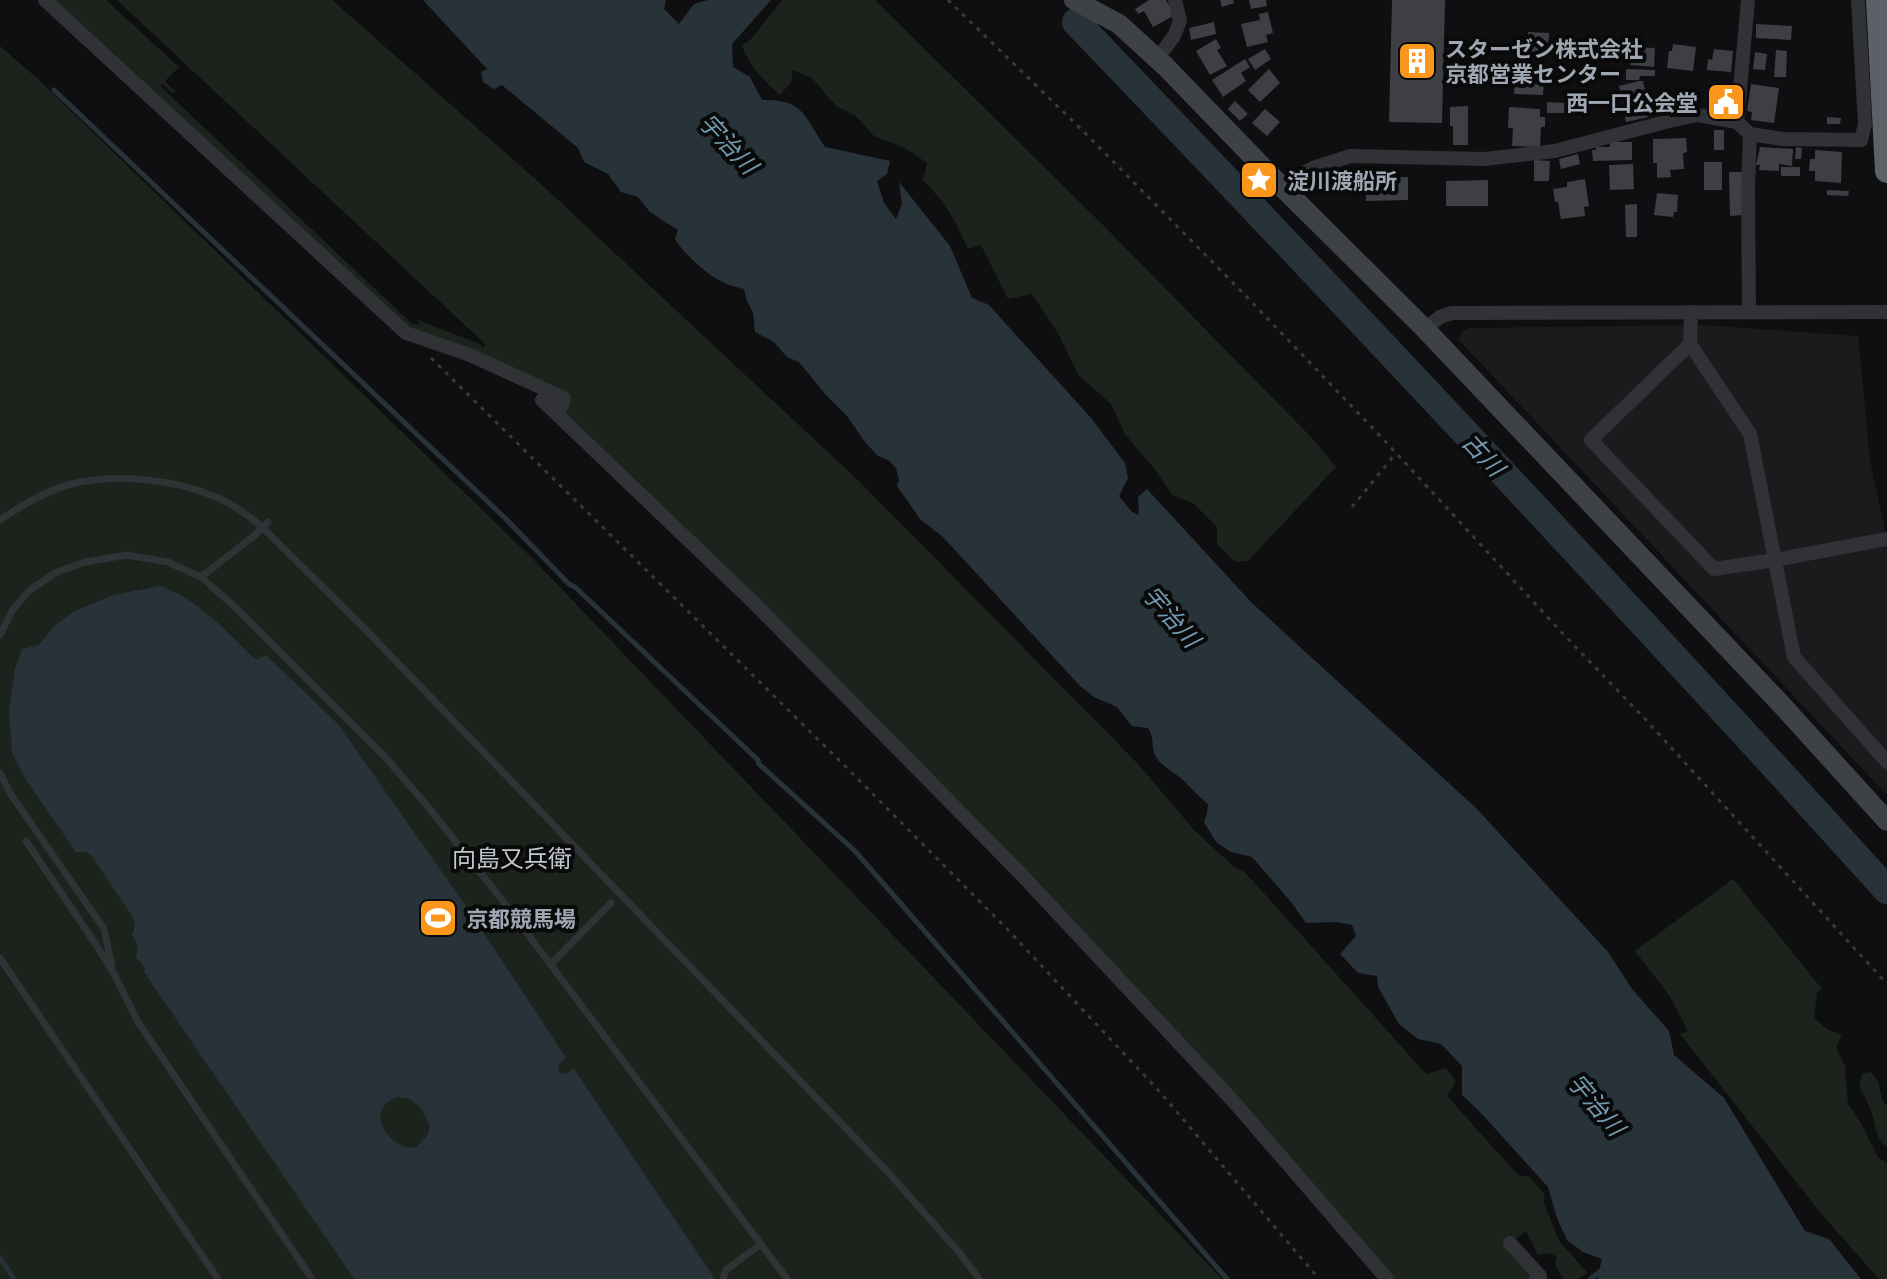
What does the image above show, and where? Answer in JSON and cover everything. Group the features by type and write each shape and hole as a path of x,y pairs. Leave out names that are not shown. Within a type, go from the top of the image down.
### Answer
{"highway":[{"path":"1878,0 1887,171"}],"street":[{"path":"45,0 406,333 470,355 564,398 561,408 542,400 752,601 1020,873 1234,1102 1387,1279"},
{"path":"1074,0 1119,24 1157,59 1425,329 1780,703 1887,821"},
{"path":"1157,59 1174,36 1180,21 1175,0"},
{"path":"1737,122 1748,0"},
{"path":"1280,185 1313,168 1350,156 1484,159 1555,151 1698,115 1737,122 1750,134 1783,139 1861,140 1865,124 1858,0"},
{"path":"1749,312 1750,134"},
{"path":"1691,312 1690,344 1750,434 1794,657 1887,762"},
{"path":"1425,329 1440,317 1452,313 1887,312"},
{"path":"1690,344 1591,440 1714,569 1887,539"},
{"path":"1510,1243 1540,1276 1536,1279"}],"lane":[{"path":"0,520 40,496 72,484 142,480 178,485 217,498 265,524 886,1170 979,1279"},
{"path":"201,577 265,524"},
{"path":"0,635 13,609 30,590 55,573 85,562 127,555 168,562 201,577 385,757 429,808 499,896 787,1279"},
{"path":"0,773 10,793 104,929 114,974"},
{"path":"26,841 93,940 138,1022 312,1279"},
{"path":"550,965 611,903"},
{"path":"0,958 218,1279"},
{"path":"723,1279 726,1270 761,1244"}],"path":[{"path":"948,0 1233,282 1645,719 1887,984"},
{"path":"425,352 1007,929 1159,1091 1319,1279"},
{"path":"1352,507 1396,453"}],"shaded area":[{"path":"45,0 106,0 179,67 165,81 176,92 172,93 163,84 160,86 412,324 419,325 418,320 480,344 482,348 485,346 483,342 117,0 332,0 542,185 861,483 1139,765 1193,829 1253,881 1426,1074 1446,1068 1456,1082 1447,1096 1518,1175 1530,1177 1544,1194 1544,1203 1559,1241 1588,1273 1578,1279 1563,1279 1555,1265 1557,1257 1550,1253 1538,1255 1526,1231 1510,1243 1536,1279 1387,1279 1020,873 542,400 564,398 406,333"},
{"path":"782,0 875,0 1104,226 1312,438 1336,467 1248,561 1236,562 1217,544 1217,527 1193,503 1172,495 1125,434 1111,404 1079,376 1059,335 1032,294 1008,299 981,245 968,249 949,212 923,180 927,163 905,148 874,136 856,116 836,106 812,78 793,70 791,82 780,95 757,72 742,45 751,39"},
{"name":"京都競馬場","path":"0,46 39,80 531,557 1222,1279 0,1279"},
{"path":"1703,325 1858,336 1870,460 1887,542 1887,795 1459,340 1462,331 1470,328"},
{"path":"1733,879 1822,989 1817,992 1814,1018 1828,1030 1842,1034 1836,1048 1845,1066 1848,1104 1878,1157 1887,1163 1887,1279 1879,1279 1819,1211 1680,1034 1688,1031 1669,995 1635,951"},
{"path":"1871,1072 1878,1081 1883,1102 1887,1106 1887,1147 1878,1135 1859,1086 1862,1074"}],"water":[{"name":"宇治川","path":"423,0 666,0 664,9 679,24 694,4 708,0 771,0 732,44 733,67 750,77 762,100 776,100 795,106 807,118 825,147 890,161 887,174 877,181 884,203 896,219 902,204 899,182 950,246 972,298 989,305 1091,418 1125,463 1128,478 1119,496 1132,512 1139,515 1138,497 1147,489 1252,603 1476,808 1608,952 1632,989 1669,1031 1674,1055 1724,1098 1805,1231 1829,1239 1861,1279 1597,1279 1602,1259 1583,1252 1567,1240 1548,1187 1462,1095 1462,1066 1441,1044 1418,1039 1399,1024 1378,987 1377,976 1358,973 1340,954 1356,936 1352,925 1306,923 1252,857 1231,852 1216,842 1204,822 1208,804 1159,761 1148,728 1132,726 1117,707 1094,697 1080,686 943,537 920,519 897,486 896,468 865,442 847,416 799,362 787,357 774,342 755,332 753,312 744,289 719,280 705,270 675,239 678,230 650,212 638,197 621,192 608,174 584,162 578,148 502,85 494,89 483,82 481,72 487,69"},
{"path":"161,586 188,600 256,660 266,655 338,724 468,909 566,1058 558,1066 559,1072 566,1074 574,1069 715,1279 354,1279 144,972 145,968 136,957 138,945 132,935 135,926 133,917 91,855 76,852 26,780 12,753 9,710 15,669 22,649 39,645 54,626 73,612 113,595","holes":["398,1097 410,1099 422,1109 430,1127 427,1136 416,1148 396,1143 385,1131 380,1118 384,1105 390,1100"]}],"building":[{"path":"1149,0 1166,0 1175,15 1153,27 1144,11 1138,14 1135,9"},
{"path":"1220,0 1233,0 1234,3 1222,7"},
{"path":"1249,0 1266,0 1267,6 1251,9"},
{"name":"スターゼン株式会社 京都営業センター","path":"1392,0 1445,0 1442,123 1389,122"},
{"path":"1268,12 1273,33 1266,35 1268,42 1247,47 1241,24 1260,20 1259,14"},
{"path":"1214,22 1216,34 1191,40 1189,28"},
{"path":"1756,24 1792,26 1791,40 1756,38"},
{"path":"1528,32 1549,33 1545,60 1527,59"},
{"path":"1216,39 1221,48 1217,50 1227,66 1210,75 1196,51"},
{"path":"1673,44 1696,47 1693,71 1667,68"},
{"path":"1631,47 1655,48 1654,67 1630,65"},
{"path":"1265,49 1271,59 1255,70 1248,59"},
{"path":"1714,49 1733,51 1731,72 1707,70 1708,59 1712,60"},
{"path":"1776,50 1787,51 1786,77 1774,77"},
{"path":"1755,52 1767,54 1765,70 1753,69"},
{"path":"1245,59 1250,67 1241,73 1246,81 1223,97 1212,80"},
{"path":"1515,65 1545,66 1543,95 1514,94"},
{"path":"1269,69 1280,83 1260,102 1248,90"},
{"path":"1626,69 1655,70 1655,76 1626,80"},
{"path":"1643,81 1647,90 1653,116 1626,122 1619,86"},
{"path":"1718,84 1730,84 1729,92 1717,91"},
{"path":"1751,84 1779,88 1774,123 1751,120 1752,112 1747,111"},
{"name":"西一口公会堂","path":"1720,95 1732,96 1731,110 1719,109"},
{"path":"1235,101 1248,114 1240,121 1228,109"},
{"path":"1547,102 1566,103 1566,113 1547,113"},
{"path":"1468,106 1468,145 1453,145 1450,107"},
{"path":"1509,107 1540,109 1540,117 1545,117 1545,127 1541,127 1540,147 1512,146 1513,128 1508,128"},
{"path":"1265,109 1280,122 1267,136 1252,123"},
{"path":"1827,117 1841,118 1840,124 1827,124"},
{"path":"1714,130 1724,130 1724,150 1714,150"},
{"path":"1686,138 1684,169 1670,170 1671,177 1657,178 1657,163 1653,163 1653,139"},
{"path":"1610,142 1632,142 1632,160 1593,161 1592,150 1610,147"},
{"path":"1760,147 1793,149 1792,166 1779,164 1779,171 1759,170 1760,165 1756,165"},
{"path":"1796,147 1802,148 1801,159 1795,159"},
{"path":"1815,150 1842,152 1841,183 1815,181 1815,171 1809,171 1810,159 1815,159"},
{"path":"1578,154 1580,164 1561,169 1559,159"},
{"path":"1534,160 1550,161 1549,181 1534,181"},
{"path":"1704,162 1722,162 1722,190 1704,190"},
{"path":"1633,164 1634,189 1610,190 1609,165"},
{"path":"1781,167 1800,167 1800,176 1781,176"},
{"path":"1729,172 1742,172 1743,215 1730,216"},
{"path":"1366,177 1408,177 1408,200 1366,201"},
{"path":"1585,179 1589,206 1584,207 1585,216 1561,219 1553,189 1567,187 1567,182"},
{"path":"1488,180 1488,206 1446,206 1446,181"},
{"path":"1827,190 1849,191 1848,196 1827,195"},
{"path":"1657,193 1678,195 1677,212 1673,217 1654,215"},
{"path":"1637,204 1637,237 1626,237 1625,205"}],"waterway":[{"name":"古川","path":"1076,22 1484,453 1887,890"},
{"path":"54,90 505,518 569,584 855,851 1227,1279"},
{"path":"0,1258 14,1279"},
{"path":"1590,1279 1602,1270"}],"place":[{"name":"スターゼン株式会社 京都営業センター","path":"1417,61"},
{"name":"西一口公会堂","path":"1726,102"},
{"name":"淀川渡船所","path":"1259,180"},
{"name":"京都競馬場","path":"438,918"}],"district":[{"name":"向島又兵衛","path":"512,857"}]}
